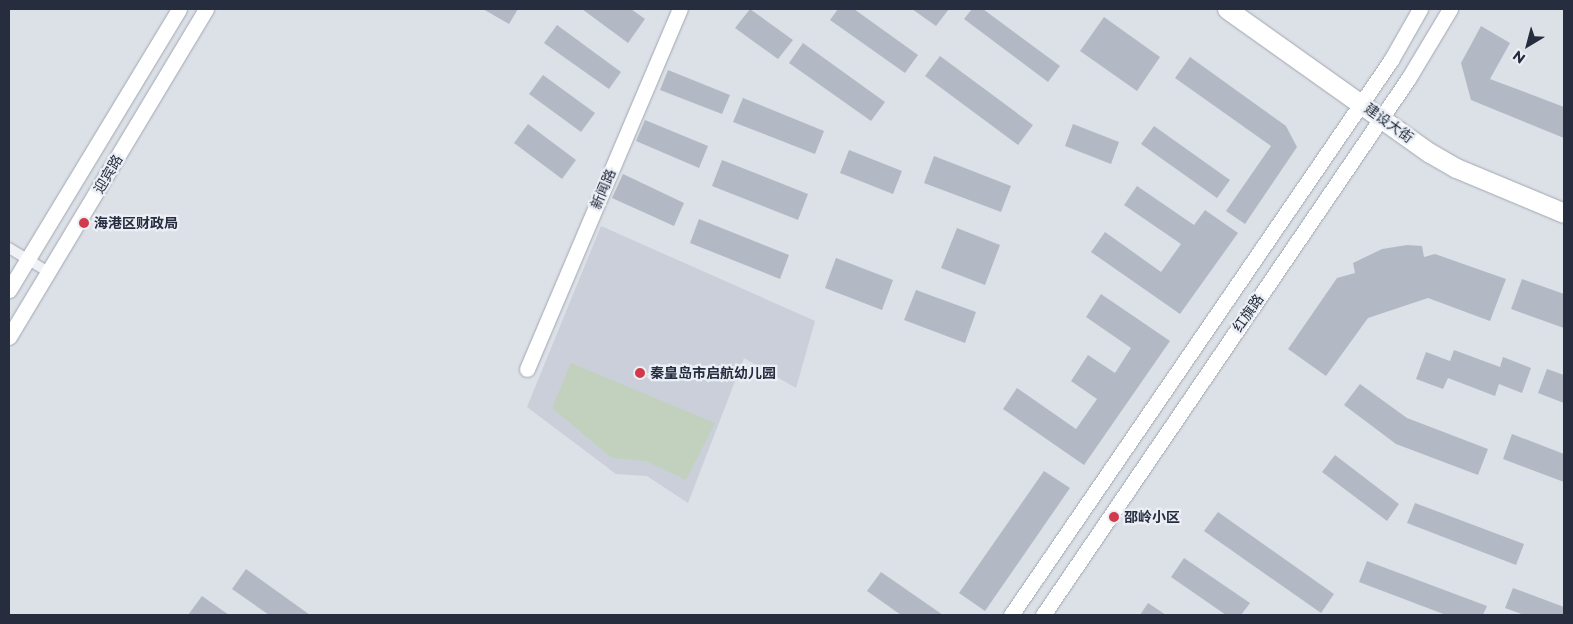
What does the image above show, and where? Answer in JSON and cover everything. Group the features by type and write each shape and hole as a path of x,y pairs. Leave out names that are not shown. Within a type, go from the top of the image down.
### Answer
{"highway":[{"name":"建设大街","path":"1227,9 1456,168 1564,213"}],"main road":[{"name":"迎宾路","path":"9,290 179,9"},
{"name":"迎宾路","path":"9,337 50,273 206,9"},
{"name":"新闻路","path":"527,369 680,9"},
{"path":"1011,615 1391,60 1420,9"},
{"name":"红旗路","path":"1043,615 1382,116 1450,9"}],"street":[{"path":"9,248 50,273"}],"shaded area":[{"name":"秦皇岛市启航幼儿园","path":"601,226 815,321 796,388 744,358 688,503 647,476 616,474 527,407"}],"green space":[{"path":"571,363 715,423 686,480 646,461 612,458 552,408"}],"building":[{"path":"483,9 518,9 509,24"},
{"path":"582,9 631,9 645,19 628,43"},
{"path":"750,9 793,40 778,59 735,28"},
{"path":"838,9 854,9 918,55 905,73 830,20"},
{"path":"912,9 949,9 936,26"},
{"path":"972,9 983,9 1060,66 1048,82 964,19"},
{"path":"1104,17 1160,57 1137,91 1080,51"},
{"path":"557,25 621,72 609,89 544,43"},
{"path":"1481,26 1510,43 1490,79 1564,107 1564,138 1471,100 1461,63"},
{"path":"803,43 885,102 871,121 789,63"},
{"path":"940,56 1033,125 1018,145 925,76"},
{"path":"1190,57 1286,126 1297,147 1245,224 1226,211 1271,146 1175,78"},
{"path":"668,70 730,95 722,114 660,90"},
{"path":"543,75 595,113 581,132 529,94"},
{"path":"743,98 824,131 815,154 733,122"},
{"path":"645,120 708,146 699,168 636,141"},
{"path":"528,124 576,160 562,179 514,143"},
{"path":"1073,124 1119,142 1111,164 1065,146"},
{"path":"1154,126 1230,180 1217,198 1141,144"},
{"path":"849,150 902,171 893,194 840,173"},
{"path":"934,156 1011,186 1001,212 924,183"},
{"path":"722,160 808,194 798,220 712,186"},
{"path":"623,174 684,203 674,226 612,198"},
{"path":"1137,186 1194,225 1205,210 1238,233 1180,314 1091,252 1105,232 1161,272 1181,244 1124,205"},
{"path":"699,219 789,255 780,279 690,243"},
{"path":"957,228 1000,245 985,285 941,268"},
{"path":"1407,245 1422,246 1424,257 1435,254 1506,279 1490,321 1428,298 1368,318 1326,376 1288,349 1337,278 1355,273 1353,263 1382,249"},
{"path":"836,258 893,280 882,310 825,288"},
{"path":"1522,279 1564,294 1564,328 1511,309"},
{"path":"916,290 976,312 965,343 904,320"},
{"path":"1101,294 1170,341 1084,465 1003,409 1017,388 1076,429 1097,399 1071,381 1088,355 1115,373 1131,348 1086,317"},
{"path":"1454,350 1500,367 1503,357 1531,368 1522,393 1499,384 1495,396 1448,378 1443,389 1416,379 1426,352 1450,361"},
{"path":"1547,369 1564,375 1564,403 1538,393"},
{"path":"1360,384 1407,418 1488,449 1478,475 1396,444 1344,405"},
{"path":"1512,434 1564,454 1564,482 1503,459"},
{"path":"1335,455 1399,504 1387,521 1322,472"},
{"path":"1044,471 1070,488 985,611 959,593"},
{"path":"1415,503 1524,544 1516,565 1407,523"},
{"path":"1218,512 1334,594 1321,613 1204,531"},
{"path":"1184,558 1250,603 1241,615 1226,615 1171,577"},
{"path":"1367,561 1487,606 1483,615 1446,615 1359,582"},
{"path":"246,569 310,615 269,615 232,589"},
{"path":"881,572 943,615 901,615 867,591"},
{"path":"1513,588 1564,607 1564,615 1524,615 1505,608"},
{"path":"202,596 229,615 188,615"},
{"path":"1148,603 1166,615 1140,615"}],"place":[{"name":"海港区财政局","path":"84,223"},
{"name":"秦皇岛市启航幼儿园","path":"640,373"},
{"name":"邵岭小区","path":"1114,517"}]}
